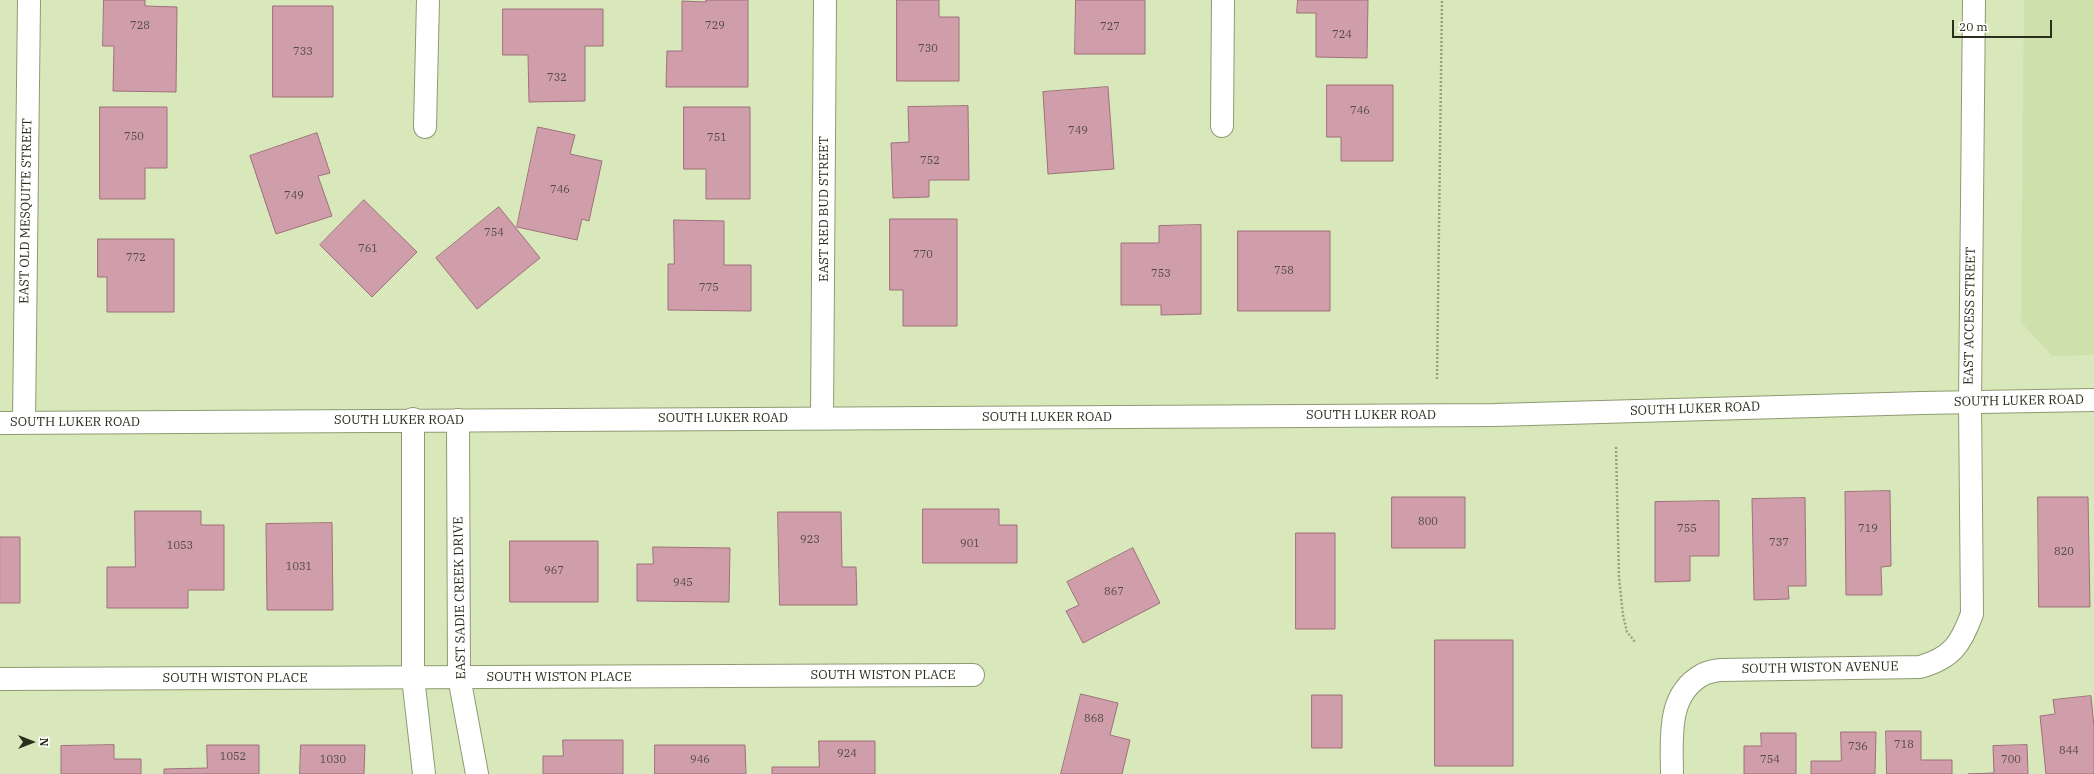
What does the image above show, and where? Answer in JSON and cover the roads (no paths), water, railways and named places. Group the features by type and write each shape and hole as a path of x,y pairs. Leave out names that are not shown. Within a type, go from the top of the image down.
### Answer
{"street":[{"name":"EAST OLD MESQUITE STREET","path":"24,422 29,0"},
{"path":"425,127 428,0"},
{"name":"EAST RED BUD STREET","path":"822,417 825,0"},
{"path":"1222,126 1223,0"},
{"name":"EAST ACCESS STREET","path":"1953,651 1965,633 1972,614 1970,402 1974,0"},
{"name":"SOUTH LUKER ROAD","path":"0,423 413,419 1495,415 2094,400"},
{"path":"413,419 413,678 424,774"},
{"name":"EAST SADIE CREEK DRIVE","path":"458,420 459,677 477,774"},
{"name":"SOUTH WISTON AVENUE","path":"1672,774 1672,722 1677,703 1688,685 1702,674 1720,670 1920,667 1936,662 1953,651"},
{"name":"SOUTH WISTON PLACE","path":"0,679 973,675"}]}
